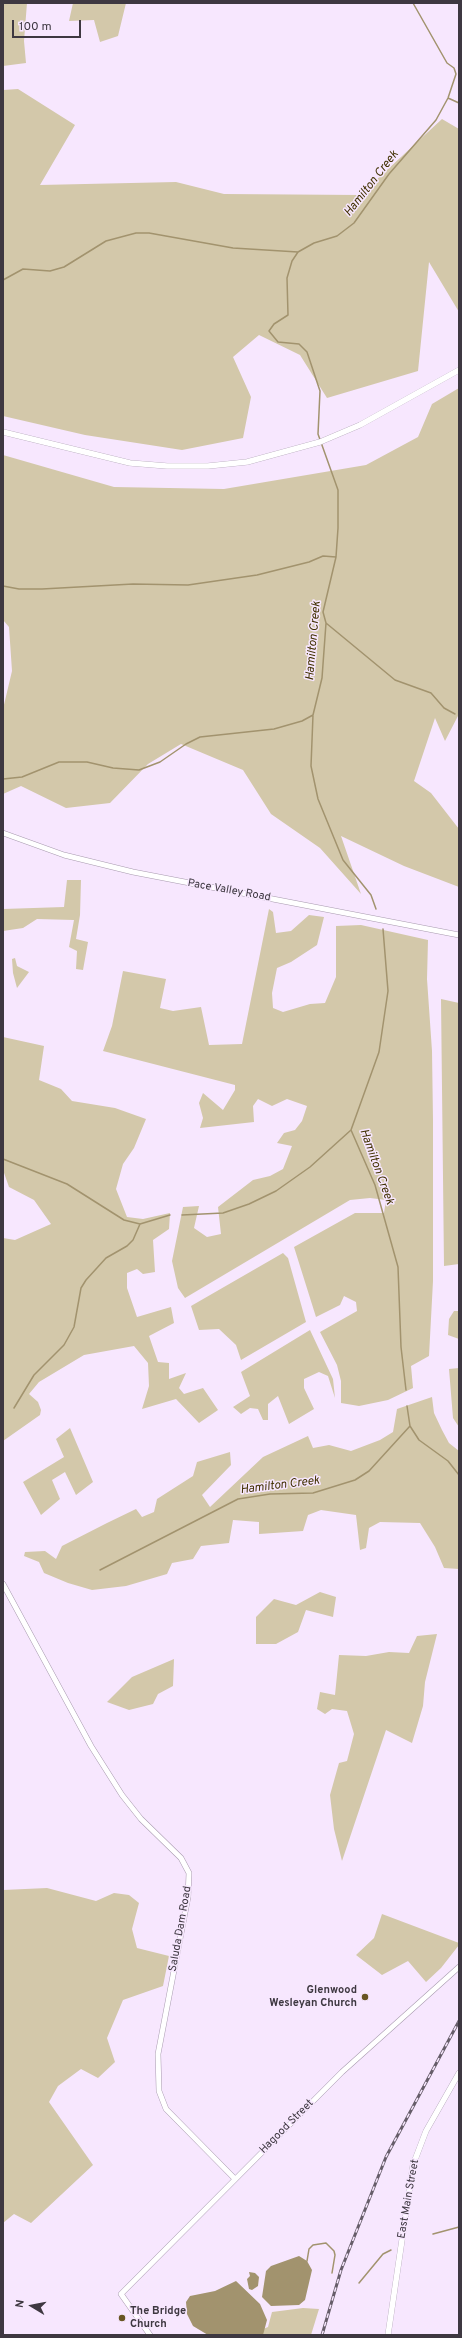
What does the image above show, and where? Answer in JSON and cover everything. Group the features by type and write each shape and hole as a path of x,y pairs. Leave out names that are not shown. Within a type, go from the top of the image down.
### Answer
{"main road":[{"path":"3,432 130,463 167,466 208,466 247,462 282,454 320,442 360,426 459,370"},
{"name":"East Main Street","path":"388,2335 413,2165 426,2131 459,2073"}],"street":[{"name":"Pace Valley Road","path":"3,833 64,855 133,872 459,935"},
{"name":"Saluda Dam Road","path":"3,1584 91,1746 122,1795 141,1818 181,1858 189,1874 188,1898 158,2054 159,2091 166,2109 235,2179"},
{"name":"Hagood Street","path":"150,2335 121,2294 342,2072 459,1966"}],"shaded area":[{"path":"3,3 27,3 24,41 26,63 3,66"},
{"path":"73,3 126,3 118,36 100,42 94,20 69,21"},
{"path":"18,89 75,125 40,185 176,182 224,194 360,195 442,119 459,129 459,312 429,262 418,371 327,398 300,355 259,335 233,357 251,397 243,438 182,450 85,435 3,416 3,90"},
{"path":"459,388 459,714 445,741 435,718 414,781 431,793 459,829 459,887 404,866 341,836 361,894 320,848 271,814 243,770 181,744 148,764 110,803 66,808 21,786 3,794 3,709 12,671 9,627 3,620 3,455 114,487 224,489 366,465 418,437 432,404"},
{"path":"67,880 81,880 80,915 76,939 88,942 83,970 76,969 77,951 69,947 74,920 37,919 23,928 3,931 3,909 64,907"},
{"path":"269,909 273,912 276,933 291,931 309,915 324,917 317,945 291,962 277,968 272,993 273,1008 283,1012 310,1004 325,1003 336,977 336,926 361,925 428,940 427,979 432,1051 433,1120 433,1281 429,1356 411,1366 413,1388 388,1400 359,1406 341,1403 341,1381 337,1365 320,1332 357,1311 356,1302 344,1296 340,1305 316,1317 294,1247 355,1213 384,1213 386,1200 370,1198 350,1200 185,1298 178,1288 172,1261 183,1207 199,1206 194,1228 207,1237 221,1234 218,1207 253,1180 270,1176 283,1169 292,1146 277,1143 284,1133 295,1130 302,1121 307,1106 287,1099 272,1106 258,1099 253,1106 254,1122 200,1128 203,1118 199,1103 203,1093 223,1110 235,1090 235,1085 103,1051 112,1026 123,971 166,979 160,1008 173,1011 201,1007 209,1045 242,1044"},
{"path":"15,958 17,966 29,972 17,988 13,973 12,959"},
{"path":"441,999 459,1003 459,1264 444,1266"},
{"path":"3,1037 44,1046 39,1080 61,1089 72,1101 115,1108 146,1119 134,1148 123,1164 116,1189 127,1217 143,1219 170,1213 169,1229 153,1240 155,1272 143,1274 137,1269 127,1273 127,1288 137,1317 171,1307 174,1323 149,1336 158,1362 169,1363 169,1379 186,1373 179,1388 184,1394 203,1388 218,1410 199,1423 176,1399 142,1409 149,1386 148,1363 134,1346 84,1355 39,1382 29,1394 38,1402 41,1410 40,1415 3,1441 3,1238 15,1240 51,1224 34,1200 9,1187 3,1170"},
{"path":"283,1253 288,1258 306,1322 241,1360 236,1345 219,1329 199,1330 191,1306"},
{"path":"454,1311 459,1311 459,1339 448,1335 449,1319"},
{"path":"310,1330 333,1379 335,1398 328,1376 319,1372 304,1379 304,1388 314,1409 289,1424 278,1396 268,1404 268,1420 263,1420 258,1409 250,1408 241,1414 233,1407 250,1396 241,1372"},
{"path":"459,1368 459,1427 453,1418 449,1369"},
{"path":"432,1397 434,1413 442,1430 449,1443 459,1451 459,1569 444,1568 435,1547 420,1523 380,1522 369,1528 366,1548 360,1550 356,1515 321,1510 308,1515 303,1531 259,1534 259,1522 233,1520 229,1543 201,1546 193,1559 172,1563 167,1574 126,1586 92,1590 68,1583 44,1573 39,1562 24,1556 25,1552 45,1551 56,1559 62,1546 136,1509 142,1517 154,1512 157,1499 193,1476 197,1462 230,1452 231,1465 202,1495 210,1507 263,1457 308,1436 313,1448 329,1445 351,1451 380,1440 393,1432 397,1409"},
{"path":"70,1428 93,1482 76,1495 65,1472 52,1480 60,1499 41,1515 23,1482 64,1457 56,1439"},
{"path":"320,1592 336,1597 333,1617 306,1610 298,1632 276,1644 256,1644 256,1617 274,1599 296,1605"},
{"path":"437,1634 425,1682 423,1706 412,1743 386,1730 342,1861 334,1829 330,1795 339,1763 347,1761 354,1734 347,1711 332,1709 325,1714 317,1709 320,1692 335,1695 339,1655 366,1656 389,1652 409,1653 417,1636"},
{"path":"174,1659 173,1686 158,1694 153,1704 129,1710 107,1702 132,1677"},
{"path":"47,1888 96,1901 114,1893 129,1895 139,1903 132,1929 137,1948 169,1956 163,1986 123,2000 107,2038 115,2062 98,2078 81,2069 58,2086 49,2102 93,2165 31,2223 14,2214 3,2223 3,1890"},
{"path":"382,1914 459,1943 459,1945 441,1968 426,1982 408,1961 382,1975 356,1955 374,1938"},
{"path":"299,2256 307,2261 312,2270 305,2300 299,2305 271,2306 262,2297 266,2271 271,2266"},
{"path":"249,2272 255,2273 259,2277 258,2286 252,2290 249,2289 247,2279 250,2276"},
{"path":"236,2281 260,2304 267,2320 263,2335 208,2335 193,2326 187,2314 186,2302 190,2296 215,2291"},
{"path":"303,2308 319,2309 311,2335 255,2335 256,2332 268,2327 272,2312"}],"waterway":[{"name":"Hamilton Creek","path":"376,909 371,895 343,860 318,799 311,766 313,715 322,678 326,623 323,612 336,557 338,528 338,490 318,434 320,391 307,352 299,344 278,342 269,331 274,324 288,315 287,278 292,261 298,252 314,243 337,236 354,223 389,174 436,120 448,98 456,74 454,68 447,63 413,3"},
{"path":"448,98 459,103"},
{"path":"3,280 23,269 50,271 64,267 106,241 136,233 149,233 233,248 298,252"},
{"path":"3,586 19,589 42,589 133,584 188,585 257,575 309,562 323,556 336,557"},
{"path":"326,623 395,680 431,693 444,708 455,714"},
{"path":"3,779 22,777 59,762 87,762 113,768 139,770 160,762 186,744 200,737 274,729 302,721 313,715"},
{"name":"Hamilton Creek","path":"182,1215 223,1213 249,1204 276,1191 310,1167 351,1130 379,1052 388,991 383,929"},
{"name":"Hamilton Creek","path":"351,1130 375,1185 398,1267 401,1347 406,1390"},
{"path":"3,1159 67,1184 124,1220 140,1224 170,1215"},
{"path":"14,1408 34,1375 64,1345 74,1327 81,1288 86,1280 106,1258 127,1246 133,1240 140,1224"},
{"path":"407,1406 410,1426 419,1440 448,1461 459,1475"},
{"name":"Hamilton Creek","path":"100,1570 238,1499 270,1494 313,1493 355,1480 369,1471 410,1426"},
{"path":"433,2234 459,2227"},
{"path":"307,2261 309,2249 313,2245 326,2243 334,2251 335,2255 332,2273"},
{"path":"359,2283 383,2254 391,2250"}],"railway":[{"path":"322,2335 341,2270 386,2157 459,2021"}],"place":[{"name":"Glenwood Wesleyan Church","path":"365,1997"},
{"name":"The Bridge Church","path":"122,2318"}]}
